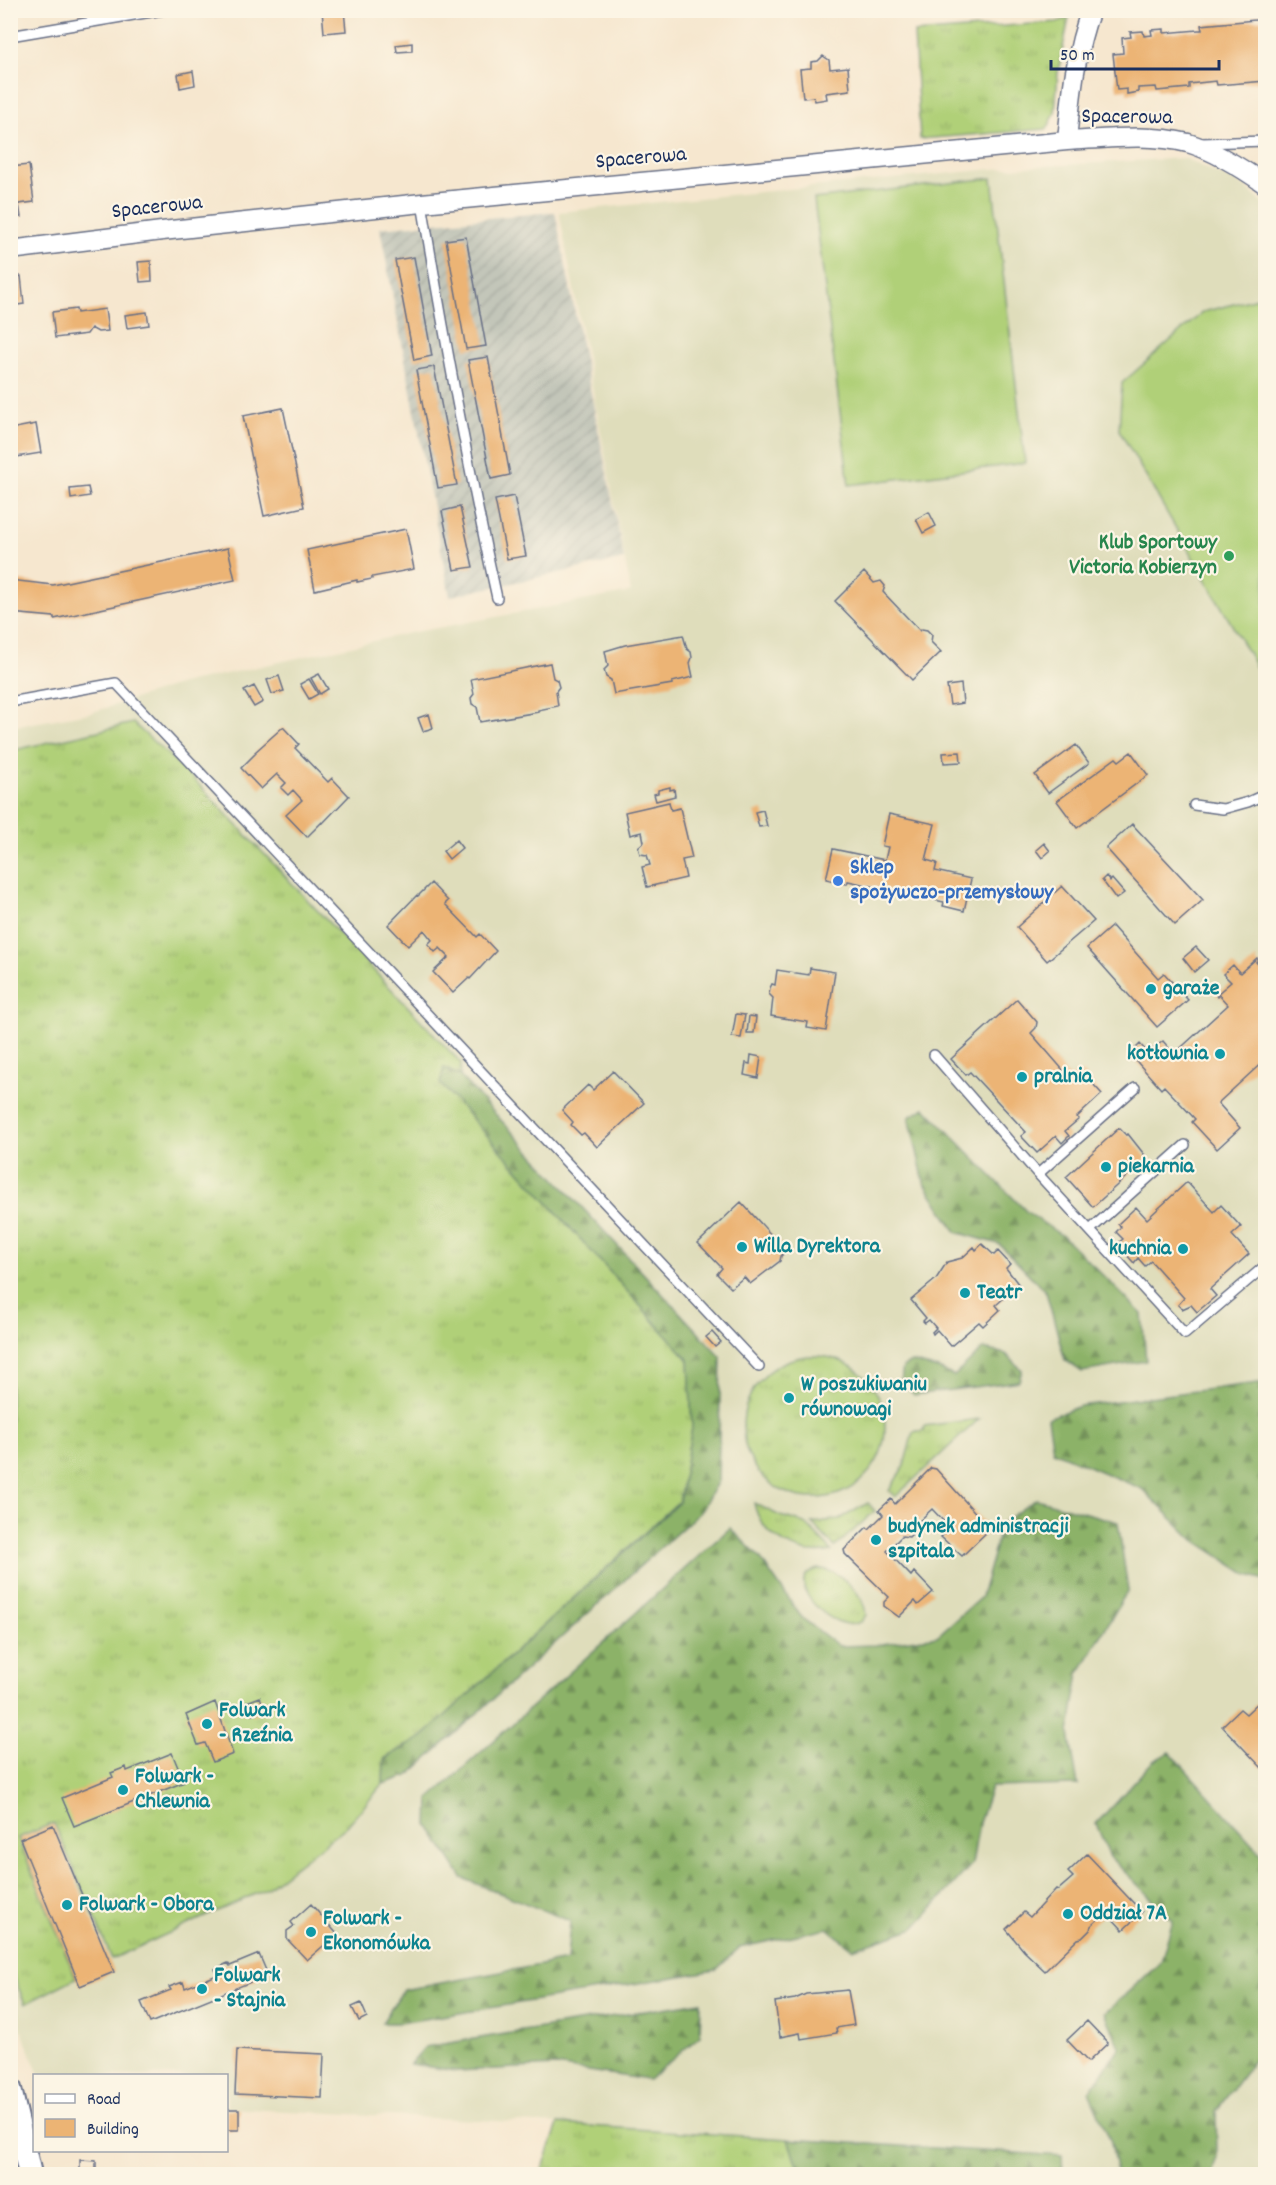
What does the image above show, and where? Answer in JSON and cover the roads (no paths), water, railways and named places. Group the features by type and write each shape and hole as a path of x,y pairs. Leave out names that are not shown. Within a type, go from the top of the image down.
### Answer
{"street":[{"path":"1067,141 1071,100 1084,28 1090,10"},
{"name":"Spacerowa","path":"10,250 422,203 1067,141 1163,139 1188,144 1232,162 1266,185"},
{"path":"11,2090 30,2175"}],"lane":[{"path":"10,36 163,10"},
{"path":"1188,144 1266,141"},
{"path":"422,203 460,424 497,598"},
{"path":"10,702 88,686 116,683 759,1367"},
{"path":"1194,804 1223,809 1266,794"},
{"path":"934,1055 1038,1174 1185,1334 1266,1265"},
{"path":"1038,1174 1135,1088"},
{"path":"1090,1230 1185,1144"}],"place":[{"name":"Klub Sportowy Victoria Kobierzyn","path":"1229,556"},
{"name":"Sklep spożywczo-przemysłowy","path":"838,881"},
{"name":"garaże","path":"1151,989"},
{"name":"kotłownia","path":"1220,1054"},
{"name":"pralnia","path":"1022,1077"},
{"name":"piekarnia","path":"1106,1167"},
{"name":"Willa Dyrektora","path":"742,1247"},
{"name":"kuchnia","path":"1183,1249"},
{"name":"Teatr","path":"965,1293"},
{"name":"W poszukiwaniu równowagi","path":"789,1398"},
{"name":"budynek administracji szpitala","path":"876,1540"},
{"name":"Folwark - Rzeźnia","path":"207,1724"},
{"name":"Folwark - Chlewnia","path":"123,1790"},
{"name":"Folwark - Obora","path":"67,1905"},
{"name":"Oddział 7A","path":"1068,1914"},
{"name":"Folwark - Ekonomówka","path":"311,1932"},
{"name":"Folwark - Stajnia","path":"202,1989"}]}
